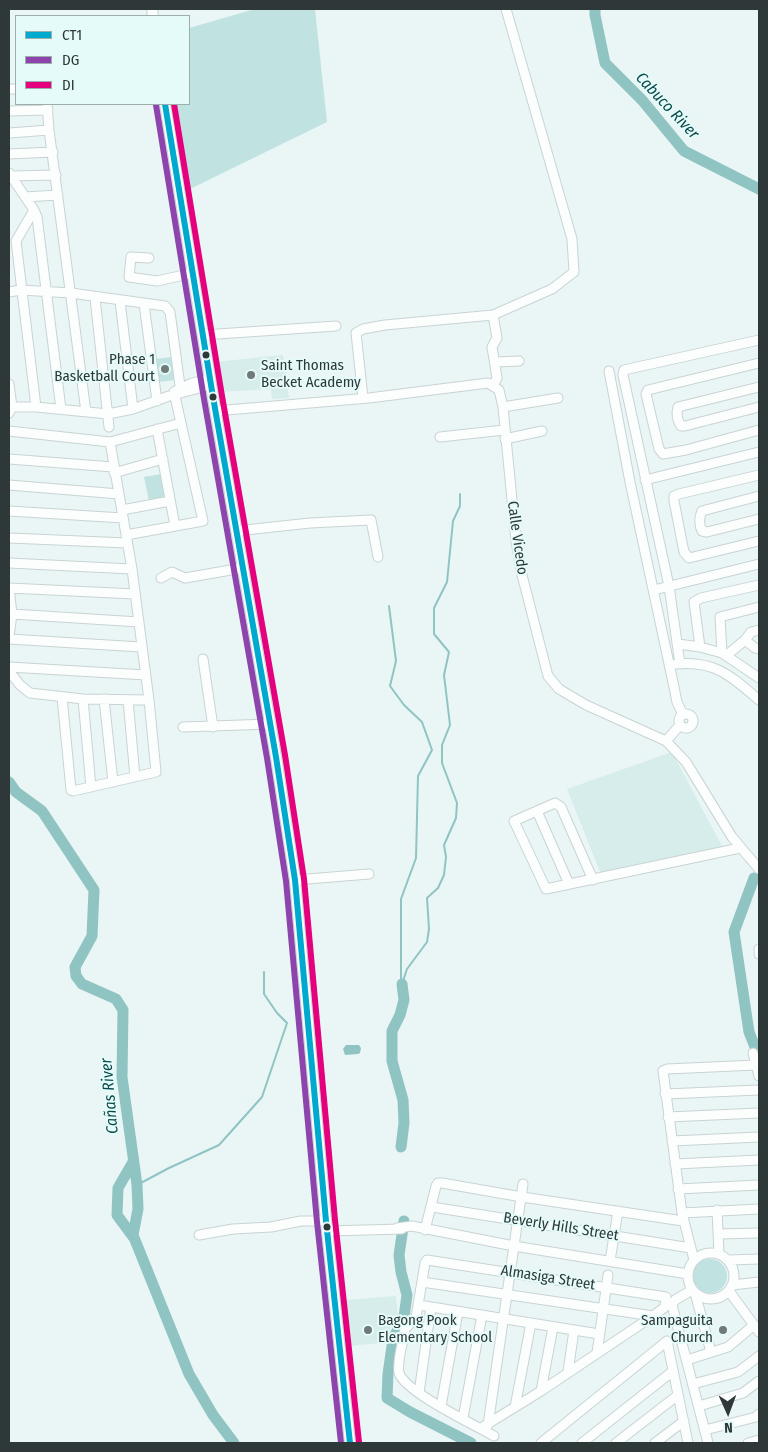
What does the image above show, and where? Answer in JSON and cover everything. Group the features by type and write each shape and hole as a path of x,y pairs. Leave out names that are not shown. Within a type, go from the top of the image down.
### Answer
{"main road":[{"path":"165,105 210,382 270,724 295,880 327,1226 350,1443"}],"street":[{"path":"363,398 356,333 386,326 493,315 552,289 574,272 572,239 506,9"},
{"path":"9,111 48,107 86,412"},
{"path":"9,133 50,130"},
{"path":"9,154 53,152"},
{"path":"10,174 56,175"},
{"path":"10,174 37,217 61,409"},
{"path":"25,197 58,195"},
{"path":"34,210 16,241 36,407"},
{"path":"149,258 130,258 129,277 157,281 192,273"},
{"path":"9,292 22,290 71,293 95,298 165,306 170,312 176,393 181,423 202,521 126,539 9,538"},
{"path":"95,298 109,427"},
{"path":"120,301 133,409"},
{"path":"144,304 157,401"},
{"path":"215,411 363,398 488,383 493,386 497,378 496,362 492,348 497,338 493,315"},
{"path":"203,335 336,326"},
{"path":"680,664 668,586 623,375 624,370 759,340"},
{"path":"496,362 519,361"},
{"path":"759,363 648,390 646,394 660,449 663,454 686,450 759,430"},
{"path":"609,371 630,482 677,702 683,714"},
{"path":"9,384 10,409 36,407 108,414 133,409 157,401 176,393 192,382 210,382"},
{"name":"Calle Vicedo","path":"493,386 499,390 502,407 522,575 548,676 559,690 586,705 666,740 686,762 732,837 759,869"},
{"path":"759,387 678,407 678,422 681,426 685,426 759,407"},
{"path":"502,407 558,398"},
{"path":"9,431 110,442 181,423"},
{"path":"157,429 175,526"},
{"path":"440,437 542,431"},
{"path":"62,697 70,788 73,791 153,773 156,769 146,675 132,569 110,442"},
{"path":"645,480 759,452"},
{"path":"9,458 114,470 162,459"},
{"path":"759,475 679,494 674,496 674,501 684,552 689,558 759,541"},
{"path":"9,484 118,494"},
{"path":"759,496 702,511 700,527 702,531 707,532 759,519"},
{"path":"9,511 122,514 170,501"},
{"path":"236,531 310,523 371,520 378,558"},
{"path":"9,563 132,569"},
{"path":"654,590 759,564"},
{"path":"161,578 172,572 185,578 242,568"},
{"path":"700,647 694,602 702,598 759,585"},
{"path":"135,594 9,588 12,614 9,638 141,647"},
{"path":"725,654 719,626 720,617 759,607"},
{"path":"12,614 139,622"},
{"path":"725,654 745,640 751,632 759,630"},
{"path":"745,640 759,649"},
{"path":"678,644 700,647 725,654 755,671 759,678"},
{"path":"203,659 213,727"},
{"path":"670,665 704,665 716,668 724,672 759,700"},
{"path":"9,667 146,675"},
{"path":"9,671 20,685 30,693 83,699 149,700"},
{"path":"83,699 91,787"},
{"path":"104,699 113,782"},
{"path":"128,700 134,777"},
{"path":"666,740 680,725 679,720 683,714"},
{"path":"680,725 684,728 689,728 694,722 691,715 683,714"},
{"path":"183,727 270,724"},
{"path":"593,880 561,808 555,804 514,821 546,889 593,880 740,848"},
{"path":"537,811 569,884"},
{"path":"295,880 369,874"},
{"path":"759,949 759,954"},
{"path":"753,1053 759,1076"},
{"path":"694,1260 678,1189 663,1071 667,1069 756,1065"},
{"path":"665,1094 759,1090"},
{"path":"668,1117 759,1113"},
{"path":"672,1141 759,1137"},
{"path":"675,1164 759,1160"},
{"path":"426,1229 438,1183 618,1211 683,1217 717,1210 759,1209"},
{"path":"485,1427 523,1184"},
{"path":"678,1189 759,1185"},
{"name":"Beverly Hills Street","path":"432,1207 691,1248"},
{"path":"717,1210 719,1254"},
{"path":"610,1261 618,1211"},
{"path":"199,1234 301,1221 327,1226 426,1229 514,1246 688,1274"},
{"path":"718,1234 759,1233"},
{"path":"708,1443 688,1360 672,1305 675,1300 694,1292 709,1299 724,1296 731,1288 734,1272 728,1260 719,1254 710,1253 694,1260 688,1274 688,1279 694,1292 710,1352"},
{"path":"728,1260 759,1259"},
{"name":"Almasiga Street","path":"422,1282 425,1263 427,1260 431,1260 666,1297 665,1307 653,1316"},
{"path":"597,1353 608,1275"},
{"path":"494,1436 485,1427 463,1418 412,1389 400,1374 405,1329 416,1317 422,1282 653,1316"},
{"path":"731,1288 758,1284"},
{"path":"688,1360 728,1347 757,1329 731,1288"},
{"path":"419,1305 599,1334"},
{"path":"419,1393 432,1307"},
{"path":"440,1406 458,1312"},
{"path":"463,1418 482,1316"},
{"path":"485,1427 653,1316"},
{"path":"516,1407 531,1323"},
{"path":"541,1391 553,1327"},
{"path":"568,1372 574,1330"},
{"path":"541,1443 667,1341 688,1443"},
{"path":"693,1384 738,1372 759,1356"},
{"path":"582,1443 673,1371"},
{"path":"699,1406 743,1393 759,1381"},
{"path":"616,1443 678,1395"},
{"path":"705,1430 756,1417 759,1414"},
{"path":"655,1443 684,1421"},
{"path":"748,1443 759,1440"}],"shaded area":[{"path":"255,9 315,9 327,122 188,190 174,105 190,105 190,28"},
{"name":"Saint Thomas Becket Academy","path":"283,355 289,398 272,399 271,389 219,392 215,362"},
{"name":"Phase 1 Basketball Court","path":"172,357 175,380 158,382 155,359"},
{"path":"161,474 166,499 149,501 144,477"},
{"path":"672,752 723,848 601,874 567,789"},
{"path":"346,1045 359,1045 361,1048 360,1053 345,1055 343,1049"},
{"path":"710,1259 717,1260 722,1264 726,1269 726,1283 722,1288 717,1292 710,1293 703,1292 698,1288 694,1283 693,1276 694,1269 698,1264 703,1260"},
{"name":"Bagong Pook Elementary School","path":"396,1296 398,1317 381,1343 349,1346 344,1300"}],"waterway":[{"name":"Cabuco River","path":"595,9 605,63 642,100 684,151 759,189"},
{"path":"402,984 407,969 427,942 429,929 427,898 438,888 444,875 446,857 444,845 456,818 457,803 442,763 442,745 450,725 444,675 449,652 434,634 434,608 447,582 453,521 460,506 460,494"},
{"path":"389,606 396,661 390,686 404,705 422,722 432,750 418,776 416,858 401,899 401,981"},
{"name":"Cañas River","path":"9,782 16,792 42,811 94,890 92,936 75,967 76,976 82,984 116,999 123,1010 122,1077 137,1185 138,1209 133,1235 189,1374 213,1415 234,1443"},
{"path":"754,878 734,932 749,1032 759,1057"},
{"path":"137,1185 219,1145 262,1097 287,1023 277,1013 264,994 264,972"},
{"path":"401,1147 404,1123 403,1100 392,1061 392,1031 400,1015 404,1000 402,984"},
{"path":"133,1162 118,1188 117,1215 134,1238"},
{"path":"404,1221 399,1255 407,1295 404,1317 393,1339 387,1398 471,1443"}],"transit line":[{"name":"DG","path":"156,105 204,399 267,758 286,881 317,1222 341,1443"},
{"name":"CT1","path":"165,105 213,397 276,757 295,880 326,1221 350,1443"},
{"name":"DI","path":"174,105 222,396 285,755 304,879 335,1220 359,1442"}],"place":[{"name":"Phase 1 Basketball Court","path":"165,369"},
{"name":"Saint Thomas Becket Academy","path":"251,375"},
{"name":"Bagong Pook Elementary School","path":"368,1330"},
{"name":"Sampaguita Church","path":"723,1330"}]}
